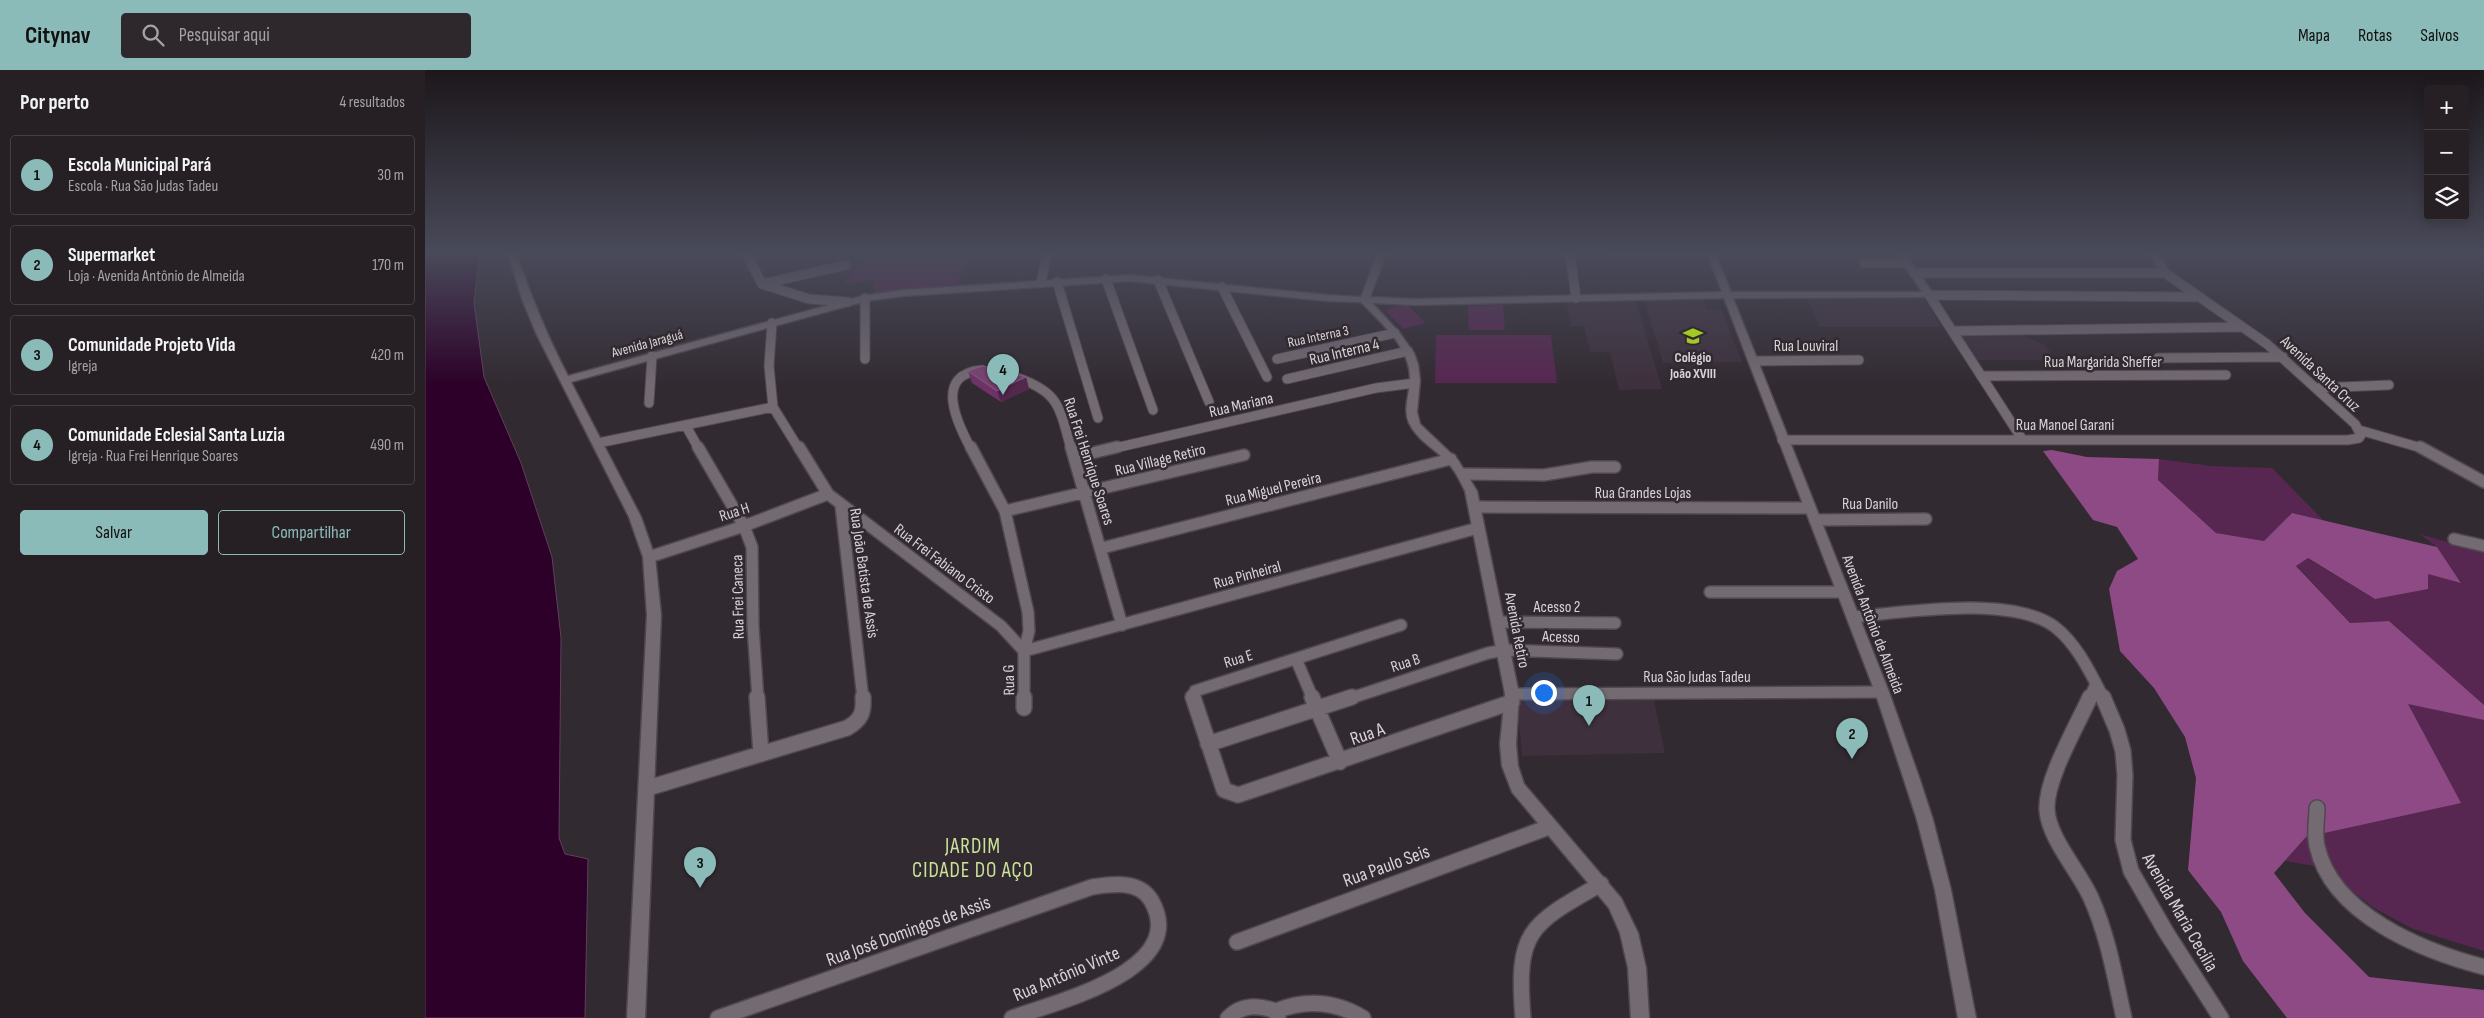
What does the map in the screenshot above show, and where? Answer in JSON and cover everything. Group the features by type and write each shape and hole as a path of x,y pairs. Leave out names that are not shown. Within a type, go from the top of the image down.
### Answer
{"street":[{"path":"526,297 541,332 635,516 649,557 654,615 648,788 636,1018"},
{"path":"803,297 848,302"},
{"name":"Avenida Jaraguá","path":"567,380 871,297"},
{"path":"1062,297 1098,418"},
{"path":"1113,297 1153,410"},
{"path":"1165,297 1209,402"},
{"path":"1227,297 1267,377"},
{"name":"Avenida Jaraguá","path":"1331,297 1415,302 1614,297"},
{"name":"Avenida Antônio de Almeida","path":"1728,297 1782,440 1883,692 1925,820 1943,890 1967,1018"},
{"path":"1930,297 2022,439"},
{"path":"2131,297 2200,298"},
{"path":"865,298 865,359"},
{"name":"Avenida Santa Cruz","path":"2200,298 2283,357 2316,388 2359,430 2359,438 2348,440"},
{"name":"Avenida Retiro","path":"1364,300 1395,333 1408,351 1414,364 1413,420 1423,434 1451,459 1463,474 1471,491 1505,650 1512,698 1508,744 1510,766 1518,787 1549,827 1601,884 1615,903 1629,934 1637,968 1641,1018"},
{"path":"598,443 773,407 769,366 772,323"},
{"path":"1952,331 2241,327"},
{"name":"Rua Interna 3","path":"1277,359 1395,333"},
{"name":"Rua Interna 4","path":"1287,379 1408,351"},
{"path":"649,402 652,356"},
{"path":"2158,358 2283,357"},
{"name":"Rua Louviral","path":"1753,360 1859,360"},
{"path":"992,371 978,370 966,373 953,383 952,389 954,405 966,439 1005,511 1028,612 1029,631 1024,651"},
{"name":"Rua Frei Henrique Soares","path":"1005,374 1035,385 1053,397 1059,406 1084,494 1102,548 1122,625"},
{"name":"Rua Margarida Sheffer","path":"1981,376 2226,375"},
{"name":"Rua Mariana","path":"1075,457 1375,388 1415,383"},
{"path":"2316,388 2389,385"},
{"name":"Rua João Batista de Assis","path":"648,788 847,728 857,723 865,710 841,506 828,494 773,407"},
{"name":"Rua Frei Caneca","path":"686,426 744,526 752,548 753,627 761,754"},
{"path":"2359,430 2421,446 2484,482"},
{"name":"Rua Manoel Garani","path":"1782,440 2348,440"},
{"name":"Rua Village Retiro","path":"1005,511 1244,455"},
{"name":"Rua Miguel Pereira","path":"1102,548 1451,459"},
{"path":"1463,474 1544,475 1581,468 1615,467"},
{"name":"Rua H","path":"649,557 744,526 828,494"},
{"name":"Rua Frei Fabiano Cristo","path":"841,506 1001,626 1024,651"},
{"name":"Rua Grandes Lojas","path":"1475,508 1812,514"},
{"name":"Rua Danilo","path":"1812,514 1926,519"},
{"name":"Rua Pinheiral","path":"1024,651 1478,528"},
{"path":"2454,539 2484,546"},
{"path":"1710,592 1843,592"},
{"name":"Avenida Maria Cecília","path":"1853,617 1975,609 2004,610 2030,614 2049,623 2067,639 2096,684 2119,736 2125,762 2121,841 2129,867 2157,918 2221,1018"},
{"name":"Acesso 2","path":"1499,622 1615,623"},
{"name":"Rua E","path":"1233,795 1224,790 1193,698 1195,691 1401,625"},
{"name":"Acesso","path":"1505,650 1617,654"},
{"name":"Rua B","path":"1208,744 1488,653 1505,650"},
{"name":"Rua G","path":"1024,651 1025,708"},
{"path":"1296,658 1340,762"},
{"path":"2096,684 2051,782 2047,810 2056,837 2090,896 2103,927 2116,977 2123,1018"},
{"name":"Rua São Judas Tadeu","path":"1512,698 1883,692"},
{"name":"Rua A","path":"1233,795 1340,762 1512,698"},
{"path":"2317,808 2317,847 2328,875 2343,896 2387,928 2432,950 2484,967"},
{"name":"Rua Paulo Seis","path":"1237,942 1549,827"},
{"name":"Rua José Domingos de Assis","path":"718,1018 1092,886 1125,884 1142,889"},
{"path":"1523,1018 1520,989 1525,942 1542,919 1601,884"},
{"name":"Rua Antônio Vinte","path":"1012,1018 1094,987 1129,970 1144,959 1154,947 1159,926 1154,905 1142,889"},
{"path":"1228,1018 1244,1006 1266,1007 1277,1014 1287,1006 1305,1003 1326,1004 1344,1008 1363,1018"}],"shaded area":[{"path":"425,297 475,297 484,377 521,463 552,557 561,638 559,838 565,854 588,859 585,1018 425,1018"},
{"path":"1806,297 1923,297 1941,327 1820,327"},
{"name":"Colégio João XVIII","path":"1702,298 1706,309 1721,309 1742,362 1663,363 1644,299"},
{"path":"1636,300 1662,389 1619,390 1610,352 1590,352 1584,326 1571,326 1566,301"},
{"path":"1407,304 1425,323 1403,329 1385,310"},
{"path":"1503,305 1505,330 1469,330 1468,306"},
{"path":"1957,332 2018,333 2045,345 2056,360 1976,360"},
{"path":"1436,335 1551,335 1557,383 1435,383"},
{"path":"2052,450 2087,457 2159,459 2158,480 2216,533 2264,541 2292,513 2437,547 2461,583 2428,574 2428,589 2375,599 2308,558 2296,566 2350,623 2389,621 2484,705 2484,720 2408,704 2461,803 2306,837 2274,873 2305,913 2369,977 2484,990 2484,1018 2287,1018 2243,961 2221,912 2188,870 2196,778 2185,737 2154,688 2120,651 2109,589 2117,571 2138,559 2117,527 2093,520 2043,451"},
{"path":"2159,459 2211,466 2272,468 2324,521 2292,513 2264,541 2216,533 2158,480"},
{"path":"2420,534 2484,553 2484,705 2389,621 2350,623 2296,565 2307,558 2375,599 2428,574 2461,582 2437,547"},
{"path":"1653,696 1665,753 1522,756 1517,699"},
{"path":"2407,703 2484,720 2484,951 2413,929 2374,908 2349,889 2333,869 2285,861 2306,837 2346,828"}],"building":[{"path":"983,366 1026,377 997,391 968,371"}],"place":[{"name":"Colégio João XVIII","path":"1693,336"},
{"name":"Comunidade Eclesial Santa Luzia","path":"1003,395"},
{"name":"Escola Municipal Pará","path":"1589,726"},
{"name":"Supermarket","path":"1852,759"},
{"name":"Comunidade Projeto Vida","path":"700,888"}],"district":[{"name":"JARDIM CIDADE DO AÇO","path":"973,858"}]}
